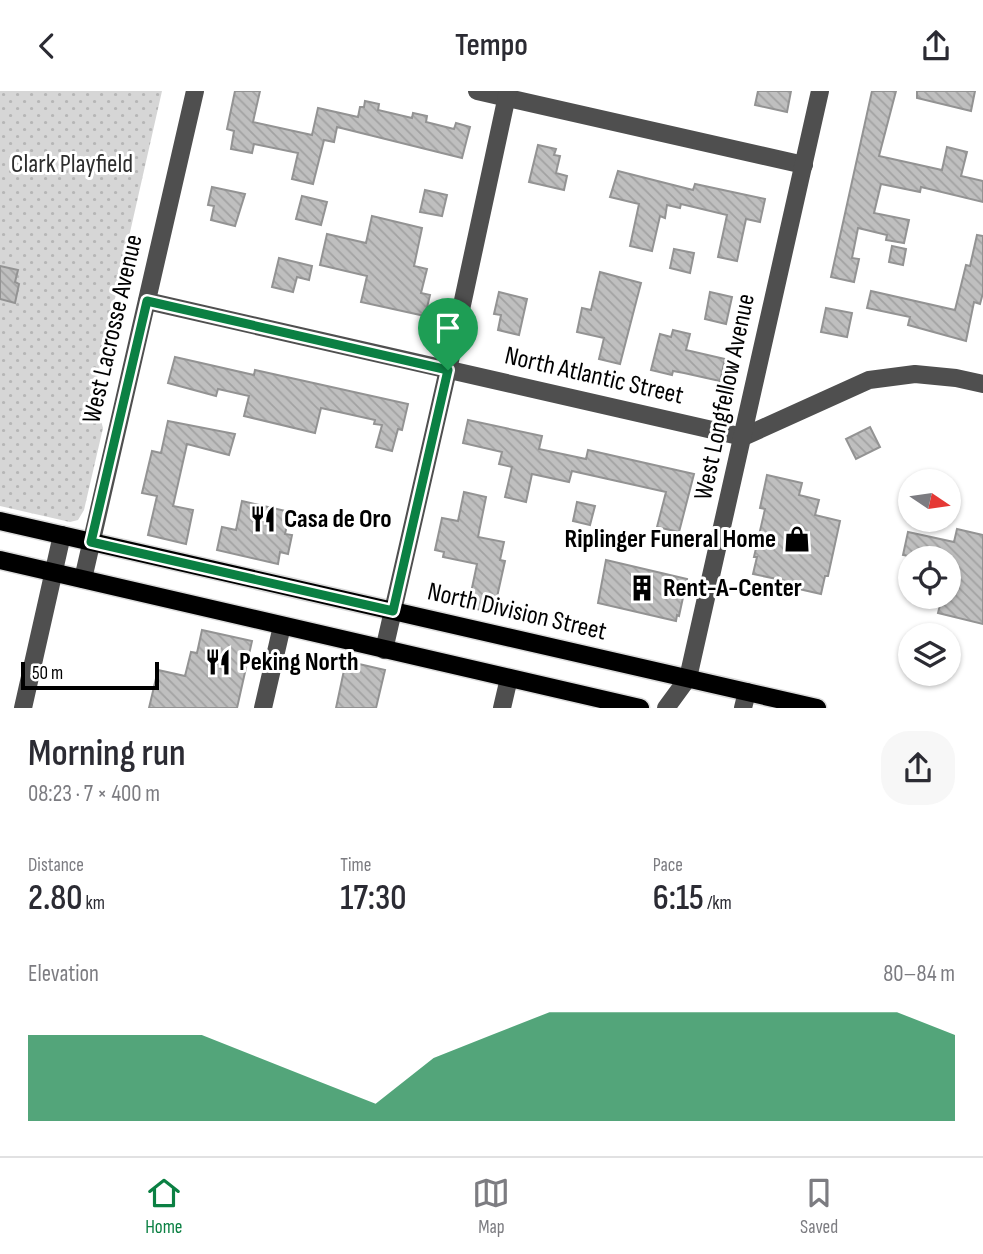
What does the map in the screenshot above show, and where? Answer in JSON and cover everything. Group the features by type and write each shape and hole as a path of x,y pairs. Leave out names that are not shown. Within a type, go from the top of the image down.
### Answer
{"main road":[{"name":"North Division Street","path":"0,521 688,678 745,700 817,708"},
{"path":"0,560 640,708"}],"street":[{"name":"West Lacrosse Avenue","path":"83,579 195,91"},
{"path":"477,91 507,94 804,165"},
{"name":"West Longfellow Avenue","path":"666,708 688,678 820,91"},
{"path":"384,650 507,94"},
{"name":"North Atlantic Street","path":"147,301 743,437"},
{"path":"743,437 869,380 915,374 983,384"},
{"path":"23,708 62,535"},
{"path":"263,708 282,626"},
{"path":"502,708 509,678"}],"green space":[{"name":"Clark Playfield","path":"0,91 162,91 90,409 100,417 103,428 84,510 78,520 70,522 0,506"}],"building":[{"path":"235,91 260,91 253,122 312,135 318,108 358,117 360,107 364,107 365,101 379,104 378,110 412,118 413,113 427,116 426,122 454,129 456,123 470,127 462,158 337,127 334,142 324,140 313,184 292,179 298,153 254,144 252,153 231,149 234,131 227,129"},
{"path":"758,91 791,91 787,112 755,105"},
{"path":"872,91 896,91 879,156 942,170 947,147 967,152 961,176 983,181 983,202 921,187 920,192 881,184 874,213 909,220 904,243 886,240 887,235 858,228 852,258 859,259 854,282 831,277"},
{"path":"917,91 975,91 971,111 917,98"},
{"path":"538,145 556,149 554,155 560,156 556,173 567,176 564,190 529,182"},
{"path":"618,171 693,190 695,184 765,199 760,222 746,219 737,261 718,257 727,215 681,204 680,208 667,205 665,218 660,216 652,251 630,246 639,204 610,197"},
{"path":"212,187 245,194 235,226 211,220 214,206 208,205"},
{"path":"425,190 447,195 442,216 420,212"},
{"path":"302,196 327,202 321,225 296,219"},
{"path":"372,216 422,228 414,266 427,269 421,293 430,295 425,316 361,302 367,276 320,265 327,234 366,243"},
{"path":"977,235 983,236 983,293 980,304 974,302 966,341 908,325 910,317 867,308 871,291 955,310 966,265 970,266"},
{"path":"892,246 906,249 903,265 889,262"},
{"path":"674,249 694,253 690,273 670,268"},
{"path":"279,258 312,266 309,280 297,277 293,292 272,287"},
{"path":"0,266 18,270 15,282 19,284 15,303 0,299"},
{"path":"600,272 641,283 620,364 599,359 604,338 577,332 582,308 591,310"},
{"path":"499,292 527,299 519,335 498,330 501,315 494,314"},
{"path":"710,292 732,297 726,324 705,319"},
{"path":"826,308 852,313 847,337 821,332"},
{"path":"673,330 690,334 686,350 725,359 720,381 673,371 672,375 651,370 660,334 671,337"},
{"path":"175,357 254,375 255,370 408,404 402,430 398,429 392,451 376,447 382,425 374,424 375,420 321,408 315,433 244,416 249,396 218,389 216,396 168,383"},
{"path":"468,420 542,436 539,449 586,459 588,450 694,474 679,532 657,527 666,492 572,471 569,482 532,474 526,502 505,497 512,467 499,464 502,452 463,443"},
{"path":"168,421 235,434 229,455 187,444 173,506 193,510 186,544 148,535 157,496 142,493 152,451 161,453"},
{"path":"870,427 880,447 856,459 846,439"},
{"name":"Riplinger Funeral Home","path":"767,475 802,483 799,495 819,500 815,515 840,521 828,576 825,576 821,594 790,587 791,582 753,574 757,557 754,557 765,509 760,508"},
{"path":"464,492 486,497 478,537 504,542 500,560 505,561 495,606 491,605 489,612 468,607 477,564 443,557 444,552 435,550 442,518 458,521"},
{"name":"Casa de Oro","path":"242,501 290,512 285,534 292,535 288,554 280,552 278,564 217,550 222,527 236,530"},
{"path":"577,502 595,506 590,525 573,521"},
{"path":"961,530 983,535 983,624 938,613 939,609 961,609 961,546 905,546 908,532 954,542 956,532"},
{"name":"Rent-A-Center","path":"606,560 687,579 676,621 598,603"},
{"name":"Peking North","path":"202,630 252,641 237,708 149,708 158,670 185,676 191,652 197,653"},
{"path":"346,661 385,670 376,708 336,708"}],"place":[{"name":"Casa de Oro","path":"263,519"},
{"name":"Riplinger Funeral Home","path":"797,539"},
{"name":"Rent-A-Center","path":"642,588"},
{"name":"Peking North","path":"218,662"}],"route":[{"path":"147,301 448,370 393,611 91,542 147,301"}]}
